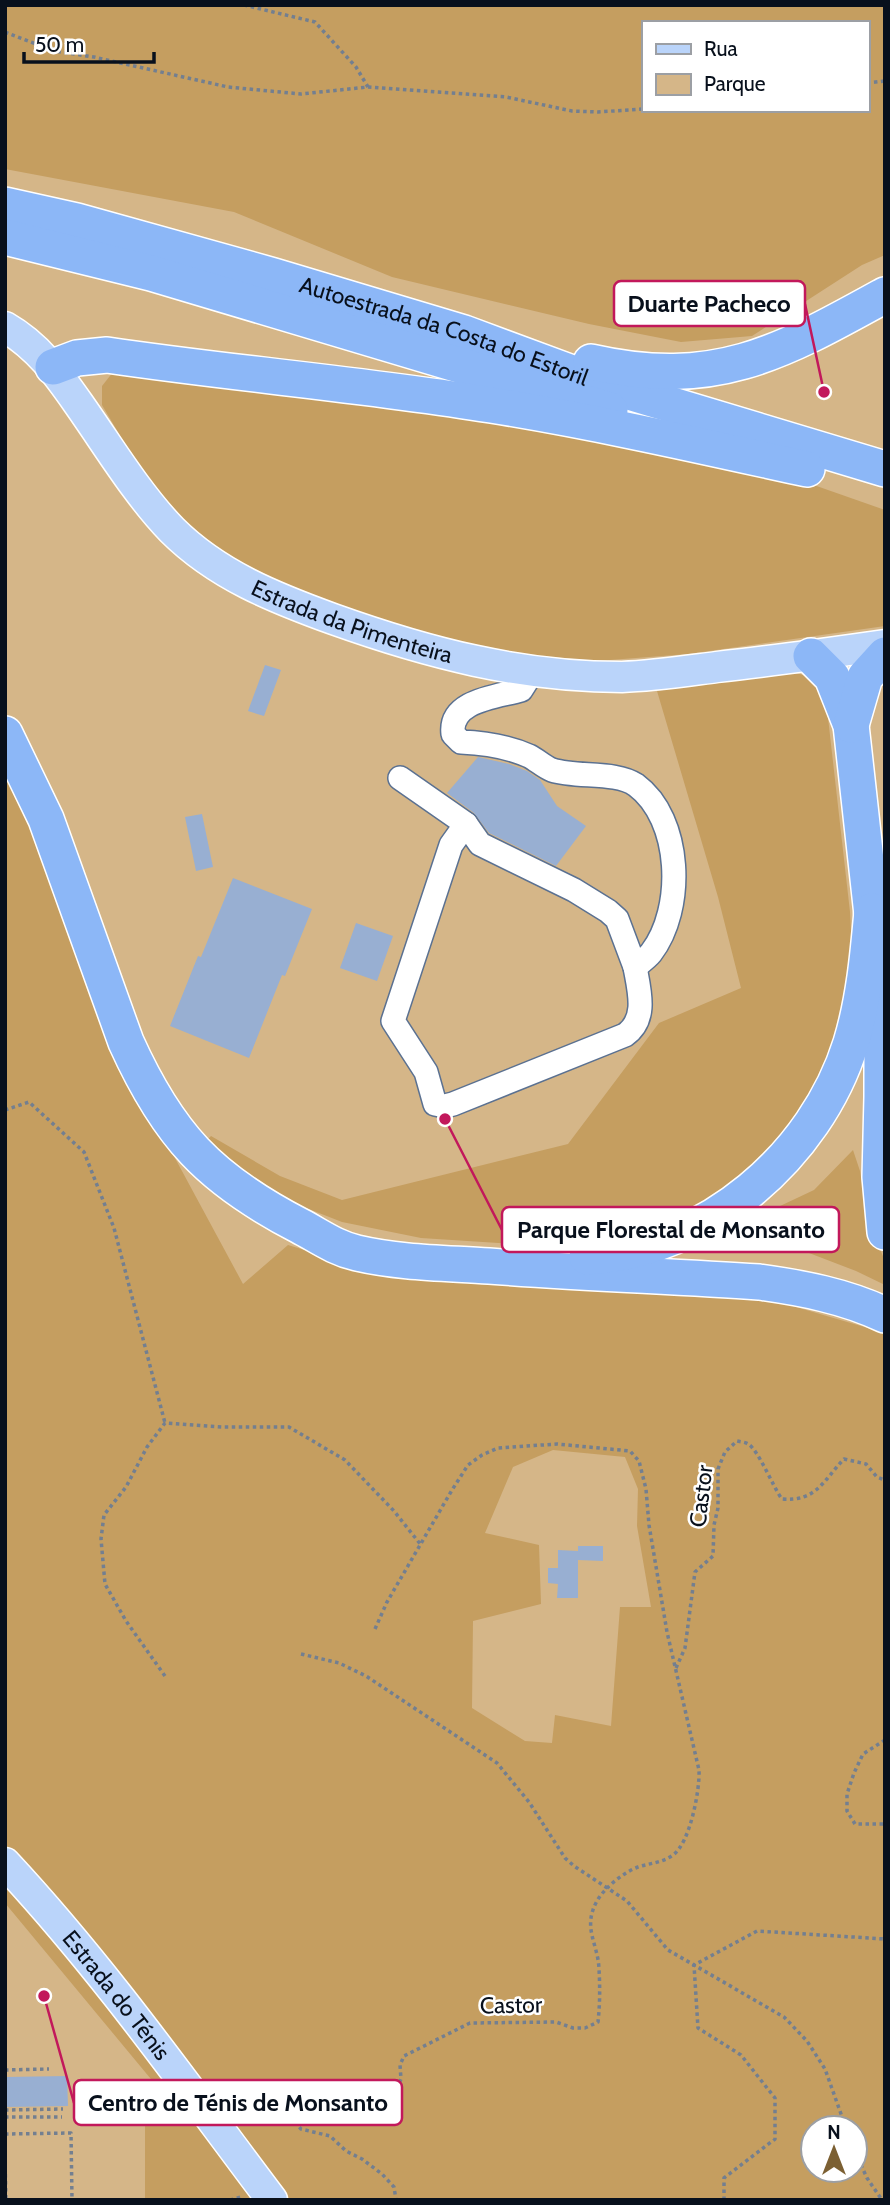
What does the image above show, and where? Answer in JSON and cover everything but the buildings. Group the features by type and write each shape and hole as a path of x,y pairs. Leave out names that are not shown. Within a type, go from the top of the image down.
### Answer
{"highway":[{"name":"Autoestrada da Costa do Estoril","path":"5,205 178,248 464,333 599,383 883,476"},
{"name":"Autoestrada da Costa do Estoril","path":"5,237 176,280 807,469"},
{"path":"464,333 601,364 669,372 707,370 775,352 819,332 885,295"},
{"path":"53,367 78,358 107,355 397,391 609,426 807,469 883,476"},
{"path":"851,725 865,677 885,655"},
{"path":"302,1227 341,1240 394,1249 519,1259 604,1256 636,1250 701,1223 730,1205 774,1170 810,1126 850,1046 864,983 872,911 873,823 851,725 832,677 811,656"},
{"path":"5,734 46,819 126,1042 159,1106 179,1134 220,1176 250,1199 327,1243 356,1253 511,1268 759,1282 846,1300 885,1315"},
{"path":"872,911 882,1005 884,1093 880,1177 885,1232"}],"main road":[{"name":"Estrada da Pimenteira","path":"5,327 35,349 53,367 172,530 216,567 261,591 382,636 444,655 533,671 624,677 885,645"},
{"name":"Estrada do Ténis","path":"5,1863 46,1907 84,1954 272,2200"}],"street":[{"path":"533,671 521,690 473,703 457,714 452,724 453,734 461,742 482,743 529,756 552,770 627,779 653,803 673,854 675,872 663,930 651,953 635,967"},
{"path":"400,778 466,824 480,844 574,890 617,919 635,967 641,1003 639,1019 634,1029 625,1035 445,1105 435,1104 426,1072 393,1021 451,845 466,824"}],"path":[{"path":"243,5 314,23 356,67 368,87"},
{"path":"5,32 54,51 228,87 301,94 368,87 506,96 572,110 598,112 642,108"},
{"path":"5,1110 29,1102 84,1152 114,1228 165,1423"},
{"path":"165,1423 222,1427 289,1427 345,1460 394,1511 421,1545"},
{"path":"165,1423 147,1447 126,1487 104,1515 101,1539 105,1584 165,1676"},
{"name":"Castor","path":"676,1670 685,1648 695,1572 713,1556 714,1525 718,1508 718,1469 725,1452 737,1441 749,1444 782,1499 797,1500 815,1493 844,1459 866,1464 877,1477 885,1480"},
{"path":"374,1629 468,1465 482,1455 498,1448 557,1444 630,1451 639,1461 646,1489 649,1525 700,1786 693,1816 676,1854 658,1863 636,1868 609,1887"},
{"path":"301,1654 339,1663 366,1676 497,1763 573,1866 626,1900 668,1950 784,2017 807,2041 825,2069 841,2114"},
{"path":"885,1740 863,1754 847,1794 847,1811 855,1824 885,1824"},
{"name":"Castor","path":"397,2200 394,2187 372,2166 346,2151 330,2136 301,2129 294,2121 302,2111 310,2107 320,2111 350,2107 394,2094 401,2079 400,2065 404,2056 470,2022 556,2022 573,2028 585,2028 598,2022 601,1993 591,1924 597,1900 609,1887"},
{"path":"694,1965 757,1931 885,1939"},
{"path":"694,1965 698,2028 741,2055 775,2098 775,2139 724,2178 724,2200"},
{"path":"5,2070 49,2069"},
{"path":"5,2110 63,2109"},
{"path":"5,2117 62,2117"},
{"path":"5,2134 71,2133 72,2200"},
{"path":"5,2160 6,2200"},
{"path":"869,2181 882,2200"},
{"path":"230,2200 243,2196"}],"green space":[{"path":"5,5 885,5 885,2200 5,2200"}],"shaded area":[{"path":"5,5 885,5 885,255 862,265 752,336 681,342 589,324 392,277 234,212 5,169"},
{"path":"117,367 346,390 808,483 885,510 885,626 688,654 597,661 527,655 454,643 332,604 246,570 184,528 144,476 102,405 102,386"},
{"path":"774,671 806,676 816,684 826,700 852,948 843,1021 816,1091 758,1165 685,1217 600,1244 545,1246 421,1238 342,1222 264,1188 238,1169 208,1139 211,1136 280,1176 342,1200 568,1144 659,1023 741,988 718,897 657,691"},
{"path":"5,768 34,834 117,1066 143,1112 169,1147 243,1284 288,1245 365,1268 772,1300 885,1333 885,2200 145,2200 145,2116 160,2090 5,1903","holes":["553,1450 625,1457 638,1489 637,1526 651,1607 620,1607 611,1726 555,1715 552,1743 525,1741 472,1708 473,1621 541,1604 539,1545 485,1533 513,1467"]},
{"path":"853,1150 860,1171 868,1221 885,1261 885,1285 809,1253 757,1244 761,1215 814,1190"}],"place":[{"name":"Duarte Pacheco","path":"824,392"},
{"name":"Parque Florestal de Monsanto","path":"445,1119"},
{"name":"Centro de Ténis de Monsanto","path":"44,1996"}]}
